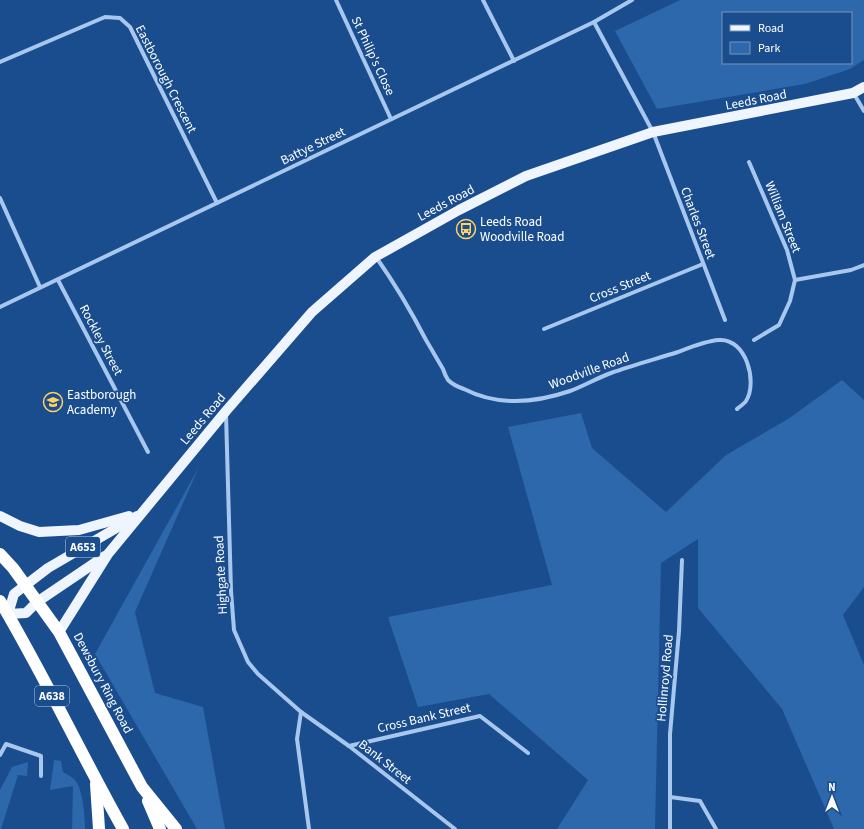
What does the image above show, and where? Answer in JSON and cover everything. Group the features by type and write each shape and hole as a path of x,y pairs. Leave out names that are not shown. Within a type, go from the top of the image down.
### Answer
{"highway":[{"name":"Dewsbury Ring Road","path":"0,554 13,568 59,632 142,787 176,829"},
{"name":"A638","path":"0,601 23,641 123,829"},
{"path":"96,780 99,829"},
{"name":"A638","path":"142,787 160,829"}],"main road":[{"name":"Leeds Road","path":"59,632 108,554 226,411 312,312 375,257 459,210 526,176 653,132 854,93 864,87"},
{"name":"Leeds Road","path":"108,554 37,602 26,613 8,614 14,594 25,585 48,568 144,512"},
{"path":"0,516 20,526 39,532 79,530 144,512"}],"street":[{"name":"St Philip's Close","path":"336,0 391,120"},
{"path":"483,0 514,61"},
{"name":"Battye Street","path":"0,307 514,61 594,22 632,0"},
{"name":"Eastborough Crescent","path":"0,62 105,17 120,18 130,27 217,203"},
{"name":"Charles Street","path":"594,22 653,132 725,320"},
{"path":"854,93 864,111"},
{"name":"William Street","path":"749,162 787,250 795,280 790,301 779,325 754,340"},
{"path":"0,198 40,287"},
{"name":"Woodville Road","path":"375,257 395,284 448,380 465,390 494,399 507,401 537,399 569,391 611,373 690,348 718,340 724,340 741,350 747,360 750,372 751,382 749,392 745,402 737,410"},
{"name":"Cross Street","path":"544,329 703,264"},
{"path":"795,280 851,270 864,265"},
{"name":"Rockley Street","path":"58,280 148,452"},
{"name":"Highgate Road","path":"226,411 231,591 234,630 248,662 258,674 301,712"},
{"name":"Hollinroyd Road","path":"670,829 670,734 679,631 682,560"},
{"path":"301,712 297,739 310,829"},
{"name":"Bank Street","path":"301,712 349,746 455,829"},
{"name":"Cross Bank Street","path":"349,746 480,716 528,753"},
{"path":"0,756 6,744 40,756 41,776"},
{"path":"670,797 700,801 716,829"}],"green space":[{"path":"680,0 864,0 864,60 850,69 805,84 657,109 615,31"},
{"path":"842,380 864,400 864,587 843,615 864,665 864,829 834,829 782,709 698,608 698,539 661,563 655,829 557,829 588,780 489,694 418,707 388,617 552,585 508,427 581,413 592,448 666,512 726,455 788,419"},
{"path":"199,467 135,612 155,693 203,707 225,829 197,829 95,654"},
{"path":"54,760 61,761 63,772 73,778 80,788 85,817 85,829 72,829 73,786 50,790"},
{"path":"28,762 27,776 18,775 0,829 0,790 12,767"}],"place":[{"name":"Leeds Road Woodville Road","path":"466,229"},
{"name":"Eastborough Academy","path":"53,402"}]}
